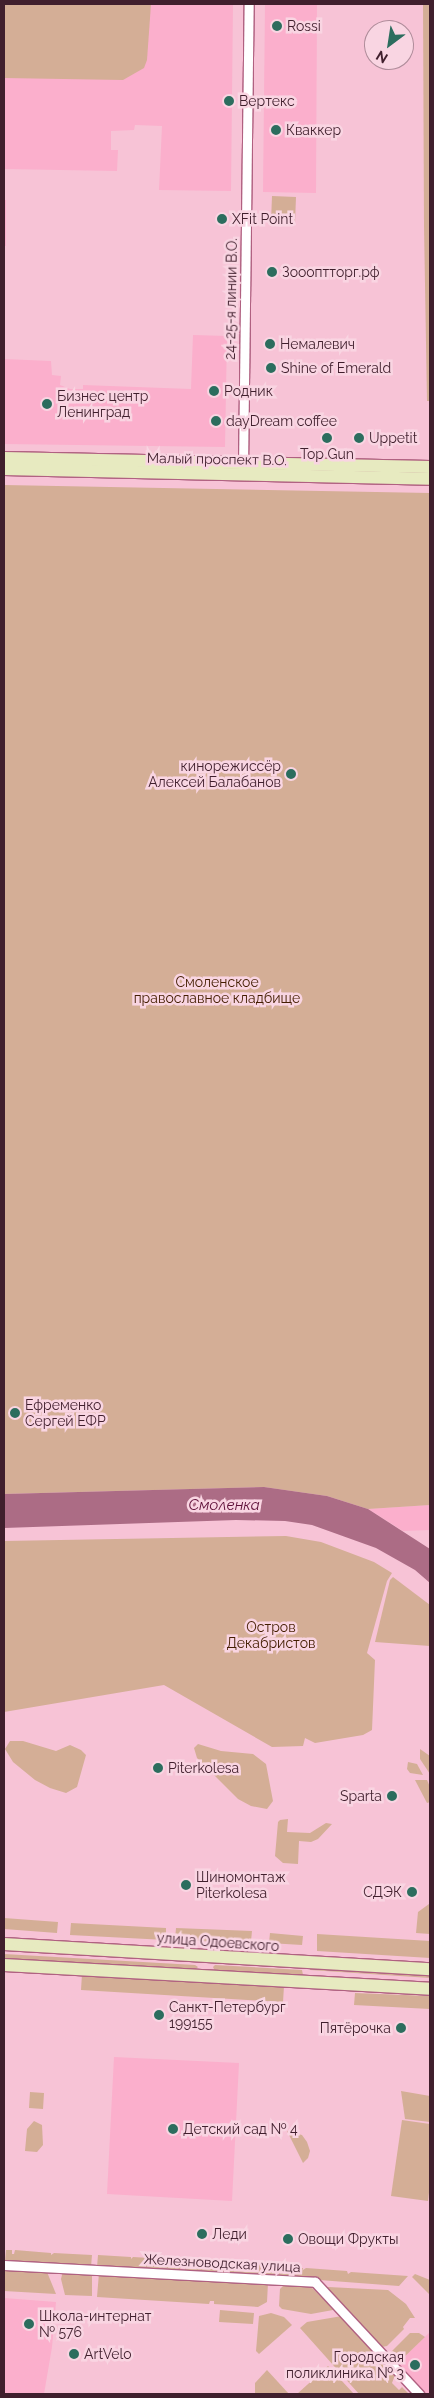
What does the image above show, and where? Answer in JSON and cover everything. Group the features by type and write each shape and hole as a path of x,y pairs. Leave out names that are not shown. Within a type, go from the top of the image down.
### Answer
{"street":[{"name":"24-25-я линии В.О.","path":"243,468 249,4"},
{"name":"Малый проспект В.О.","path":"4,458 430,478"},
{"name":"Малый проспект В.О.","path":"4,469 430,467"},
{"name":"улица Одоевского","path":"4,1944 430,1969"},
{"path":"205,1978 206,1956"},
{"path":"4,1965 205,1978 430,1989"},
{"name":"Железноводская улица","path":"4,2265 315,2282 419,2394"}],"shaded area":[{"path":"4,4 233,4 231,191 159,190 162,126 135,125 134,130 111,131 111,150 118,150 117,171 4,169"},
{"path":"265,4 317,4 316,193 263,192"},
{"path":"4,200 6,200 6,246 4,246"},
{"path":"193,335 227,336 225,447 4,444 4,359 51,361 52,375 61,376 60,385 70,389 83,389 83,385 191,389"},
{"path":"430,1505 430,1530 403,1531 368,1509"},
{"name":"Детский сад № 4","path":"114,2057 239,2063 232,2201 107,2194"},
{"name":"Школа-интернат № 576","path":"4,2298 56,2302 52,2347 44,2394 4,2394"},
{"name":"Городская поликлиника № 3","path":"430,2332 430,2394 427,2394 398,2363"}],"green space":[{"path":"4,4 151,4 147,60 144,68 123,80 4,78"},
{"path":"423,4 430,4 430,401 427,401"},
{"path":"272,196 296,197 295,223 271,222"},
{"name":"Смоленское православное кладбище","path":"4,485 430,493 430,1505 368,1509 327,1496 264,1487 4,1494"},
{"name":"Остров Декабристов","path":"286,1536 321,1542 374,1562 392,1573 387,1581 367,1653 375,1660 372,1730 363,1735 315,1743 305,1738 303,1746 272,1747 164,1685 4,1712 4,1541"},
{"path":"393,1577 430,1605 430,1646 375,1642 390,1580"},
{"path":"10,1741 23,1741 56,1751 70,1745 81,1750 86,1755 77,1787 66,1793 50,1788 35,1780 13,1762 5,1749"},
{"path":"198,1744 221,1751 253,1754 266,1764 273,1801 267,1809 251,1806 238,1799 197,1758 194,1748"},
{"path":"420,1749 430,1756 430,1774 420,1759"},
{"path":"408,1762 417,1764 423,1775 410,1773 407,1769"},
{"path":"415,1780 427,1780 430,1787 430,1802 427,1803"},
{"path":"288,1819 287,1832 310,1833 326,1823 332,1824 318,1839 311,1842 299,1841 298,1864 283,1863 275,1856 278,1822"},
{"path":"429,1904 430,1934 416,1933 418,1912"},
{"path":"4,1918 58,1922 57,1933 4,1929"},
{"path":"71,1923 166,1928 166,1940 70,1935"},
{"path":"176,1928 252,1931 251,1941 247,1943 175,1940"},
{"path":"270,1933 303,1936 302,1945 269,1943"},
{"path":"317,1934 430,1941 430,1958 317,1951"},
{"path":"4,1954 195,1965 198,1967 195,1970 4,1958"},
{"path":"215,1965 302,1970 303,1975 215,1971 213,1967"},
{"path":"310,1967 430,1975 430,1978 310,1970"},
{"path":"82,1974 284,1986 283,2002 81,1990"},
{"path":"355,1993 430,1996 430,2009 354,2005"},
{"path":"401,2091 430,2096 430,2122 405,2119"},
{"path":"30,2092 44,2093 43,2109 29,2108"},
{"path":"402,2120 430,2124 430,2184 428,2201 391,2196"},
{"path":"34,2121 42,2125 43,2145 37,2152 25,2151 27,2129"},
{"path":"287,2131 302,2135 307,2142 310,2151 308,2158 303,2163"},
{"path":"6,2250 12,2250 12,2254 14,2254 15,2250 51,2253 51,2255 54,2253 92,2255 91,2267 5,2262"},
{"path":"98,2255 131,2257 131,2259 133,2257 150,2258 150,2260 152,2258 181,2260 180,2272 97,2267"},
{"path":"185,2260 203,2261 203,2263 253,2264 253,2267 255,2264 276,2266 275,2277 185,2272"},
{"path":"279,2267 303,2268 303,2270 306,2268 347,2271 348,2274 351,2272 408,2276 399,2286 279,2277"},
{"path":"4,2269 47,2272 56,2294 4,2291"},
{"path":"63,2271 92,2273 92,2296 65,2295 61,2279"},
{"path":"99,2273 268,2283 267,2302 258,2307 214,2304 214,2301 210,2301 209,2304 97,2297"},
{"path":"415,2274 430,2280 430,2295 412,2277"},
{"path":"285,2284 310,2286 333,2310 311,2314 282,2309 279,2306 280,2289"},
{"path":"328,2287 388,2290 406,2304 415,2318 410,2318 403,2327 404,2329 387,2346 382,2347 327,2289"},
{"path":"220,2310 254,2313 253,2324 219,2322"},
{"path":"271,2313 284,2317 292,2325 259,2354 256,2351 259,2316"},
{"path":"342,2316 395,2375 392,2383 399,2390 402,2387 409,2394 359,2394 300,2328 307,2322"},
{"path":"410,2333 419,2333 425,2337 398,2363 391,2352"},
{"path":"328,2366 354,2394 297,2394"},
{"path":"267,2370 289,2394 255,2394 255,2383"}],"water":[{"name":"Смоленка","path":"264,1487 327,1496 368,1509 430,1549 430,1583 415,1570 376,1548 312,1525 285,1521 236,1520 4,1528 4,1494"}],"place":[{"name":"Rossi","path":"277,26"},
{"name":"Вертекс","path":"229,101"},
{"name":"Кваккер","path":"276,130"},
{"name":"XFit Point","path":"222,219"},
{"name":"Зоооптторг.рф","path":"272,272"},
{"name":"Немалевич","path":"270,344"},
{"name":"Shine of Emerald","path":"271,368"},
{"name":"Родник","path":"214,391"},
{"name":"Бизнес центр Ленинград","path":"47,404"},
{"name":"dayDream coffee","path":"216,421"},
{"name":"Top Gun","path":"327,438"},
{"name":"Uppetit","path":"359,438"},
{"name":"кинорежиссёр Алексей Балабанов","path":"291,774"},
{"name":"Ефременко Сергей ЕФР","path":"15,1413"},
{"name":"Piterkolesa","path":"158,1768"},
{"name":"Sparta","path":"392,1796"},
{"name":"Шиномонтаж Piterkolesa","path":"186,1885"},
{"name":"СДЭК","path":"412,1892"},
{"name":"Санкт-Петербург 199155","path":"159,2015"},
{"name":"Пятёрочка","path":"401,2028"},
{"name":"Детский сад № 4","path":"173,2129"},
{"name":"Леди","path":"202,2234"},
{"name":"Овощи Фрукты","path":"288,2239"},
{"name":"Школа-интернат № 576","path":"29,2324"},
{"name":"ArtVelo","path":"74,2354"},
{"name":"Городская поликлиника № 3","path":"415,2365"}]}
